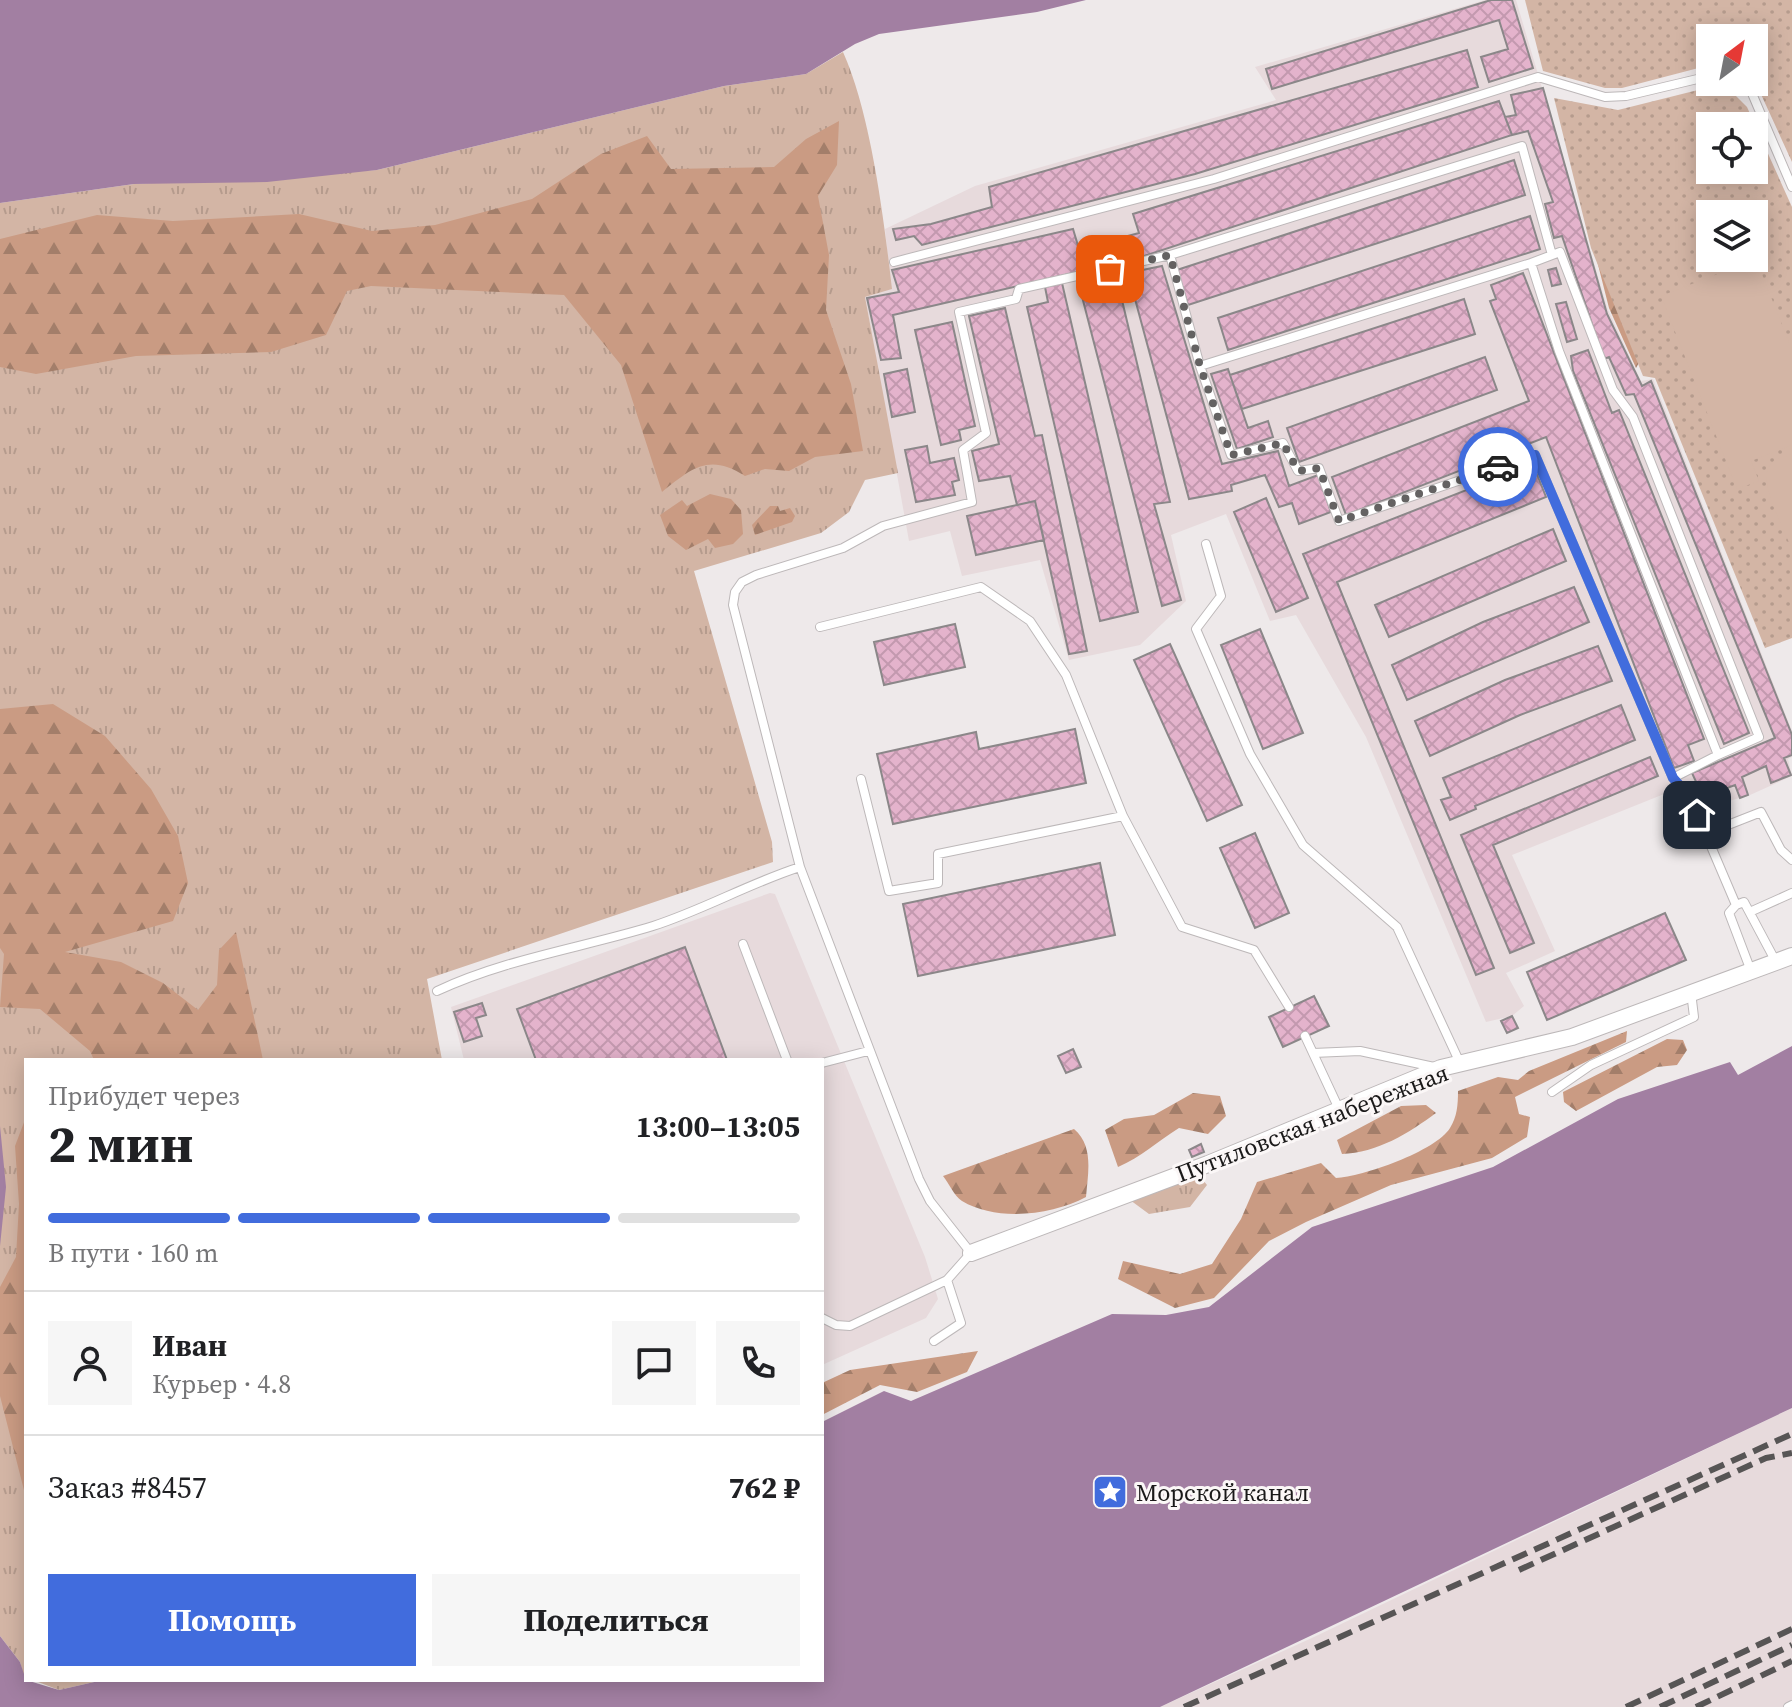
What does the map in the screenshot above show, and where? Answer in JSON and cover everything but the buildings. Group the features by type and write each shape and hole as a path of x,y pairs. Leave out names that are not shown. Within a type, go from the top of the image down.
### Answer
{"street":[{"name":"Путиловская набережная","path":"971,1253 1179,1175 1441,1068 1572,1037 1784,959"}],"lane":[{"path":"894,262 1214,179 1538,77 1605,97 1626,96 1696,79"},
{"path":"1753,96 1792,187"},
{"path":"824,1319 836,1325 850,1326 947,1280 971,1253 924,1190 868,1051 800,867 756,702 750,661 733,605 735,592 742,582 756,575 843,548 883,526 972,502 963,450 986,433 959,312 1016,299 1019,289 1170,255 1522,146 1552,255"},
{"path":"1200,366 1560,252 1613,390 1633,417 1759,737 1673,778"},
{"path":"1170,255 1200,366 1231,455 1283,443 1298,471 1319,468 1339,521 1535,455 1673,778 1690,797 1736,905"},
{"path":"1531,263 1559,351 1718,755"},
{"path":"1206,544 1221,596 1196,629 1250,754 1303,845 1397,927 1461,1065"},
{"path":"820,627 981,587 1030,621 1066,675 1123,816 1182,927 1254,950 1289,1007"},
{"path":"861,779 889,891 938,883 938,854 1123,816"},
{"path":"1705,834 1761,812 1781,850 1792,860"},
{"path":"437,991 477,972 656,925 755,882 800,867"},
{"path":"1752,911 1792,893"},
{"path":"1751,971 1729,913 1744,902 1784,959"},
{"path":"743,944 786,1058"},
{"path":"1552,1092 1591,1065 1694,1017 1691,992"},
{"path":"1305,1036 1339,1109"},
{"path":"824,1062 868,1051"},
{"path":"1313,1053 1360,1051 1441,1068"},
{"path":"934,1341 961,1323 947,1280"}],"shaded area":[{"path":"0,0 1086,0 1037,12 879,34 855,44 806,74 724,86 377,170 267,182 134,184 0,203"},
{"path":"1485,0 1516,0 1608,310 1641,381 1653,379 1792,731 1792,757 1788,759 1792,776 1750,795 1708,807 1694,782 1512,855 1555,951 1506,973 1524,1006 1512,1016 1486,1022 1366,737 1296,615 1270,621 1226,514 1171,535 1186,601 1140,645 1069,660 1040,560 962,576 950,531 909,541 865,297 891,289 885,229 975,186 1276,100 1255,67"},
{"path":"770,893 775,894 925,1257 938,1299 926,1318 824,1364 824,1058 464,1058 451,1007"},
{"name":"Морской канал","path":"1792,1046 1792,1408 1160,1707 0,1707 0,1636 20,1662 24,1682 59,1690 94,1682 824,1682 824,1421 884,1391 911,1401 1112,1314 1166,1315 1209,1307 1312,1227 1493,1167 1618,1099 1730,1062 1738,1075"},
{"path":"0,1126 6,1187 0,1246"},
{"path":"1792,1408 1792,1707 1160,1707 1314,1637"}],"green space":[{"path":"1525,0 1792,0 1792,162 1762,96 1768,96 1768,24 1696,24 1696,69 1622,88 1605,88 1543,71"},
{"path":"843,52 869,136 892,289 865,297 898,473 865,480 849,512 821,533 694,571 772,842 773,862 427,979 442,1058 24,1058 24,1677 20,1662 0,1636 0,203 134,184 377,170 724,86 806,74"},
{"path":"1696,90 1696,96 1736,96 1749,112 1696,112 1696,184 1768,184 1768,154 1792,207 1792,638 1765,648 1655,378 1643,376 1591,248 1554,98 1618,110"},
{"path":"839,121 837,165 818,196 829,255 826,310 851,384 863,451 815,457 789,471 765,469 745,476 721,465 701,466 662,492 621,365 564,295 371,286 347,291 326,335 271,352 136,356 36,374 0,367 0,239 97,215 173,221 299,214 372,231 435,225 532,199 601,154 647,136 671,169 774,167 806,139"},
{"path":"1591,237 1641,359 1636,368 1609,308"},
{"path":"1723,272 1761,272 1792,350 1792,445 1751,461 1759,481 1737,489 1661,296"},
{"path":"1792,454 1792,549 1769,494 1767,472 1774,461"},
{"path":"710,494 731,499 741,510 743,534 733,544 715,548 708,539 686,550 668,536 660,515 682,500 687,506"},
{"path":"770,506 778,506 780,511 790,508 795,516 792,522 755,535 752,525"},
{"path":"53,704 105,736 151,789 178,836 188,883 173,921 65,952 121,962 163,983 198,1010 217,985 219,950 236,932 263,1058 93,1058 90,1051 40,1009 0,1007 4,954 0,948 0,709"},
{"path":"1627,1031 1626,1042 1515,1097 1519,1114 1530,1117 1527,1137 1492,1158 1391,1185 1269,1241 1214,1298 1175,1308 1118,1279 1123,1261 1180,1274 1212,1264 1241,1219 1257,1182 1321,1163 1336,1178 1398,1161 1430,1145 1450,1128 1457,1111 1458,1091 1498,1077 1518,1080 1529,1071"},
{"path":"1667,1039 1683,1040 1687,1050 1677,1065 1657,1067 1576,1111 1564,1102 1563,1092"},
{"path":"1193,1093 1220,1096 1226,1116 1208,1134 1179,1128 1118,1167 1105,1130 1124,1119 1154,1115"},
{"path":"1426,1105 1436,1113 1404,1134 1368,1150 1342,1154 1337,1140 1401,1106"},
{"path":"24,1122 24,1490 0,1396 0,1287 16,1257 19,1204 15,1146"},
{"path":"1074,1129 1085,1143 1088,1169 1086,1197 1072,1203 1024,1214 991,1212 962,1201 943,1176"},
{"path":"1198,1174 1207,1185 1190,1207 1149,1214 1130,1200"},
{"path":"978,1351 967,1372 917,1392 880,1385 824,1414 824,1382 850,1370"},
{"path":"38,1682 94,1682 59,1690"}],"railway":[{"path":"1184,1707 1792,1434"},
{"path":"1519,1570 1766,1458 1792,1453"},
{"path":"1626,1707 1792,1629"},
{"path":"1660,1707 1792,1645"},
{"path":"1696,1707 1792,1661"}],"way so far":[{"path":"1110,269 1170,255 1200,366 1231,455 1283,443 1298,471 1319,468 1339,521 1498,467"}],"place":[{"name":"Морской канал","path":"1110,1492"}],"route":[{"path":"1498,467 1535,455 1673,778 1690,797 1697,815"}]}
